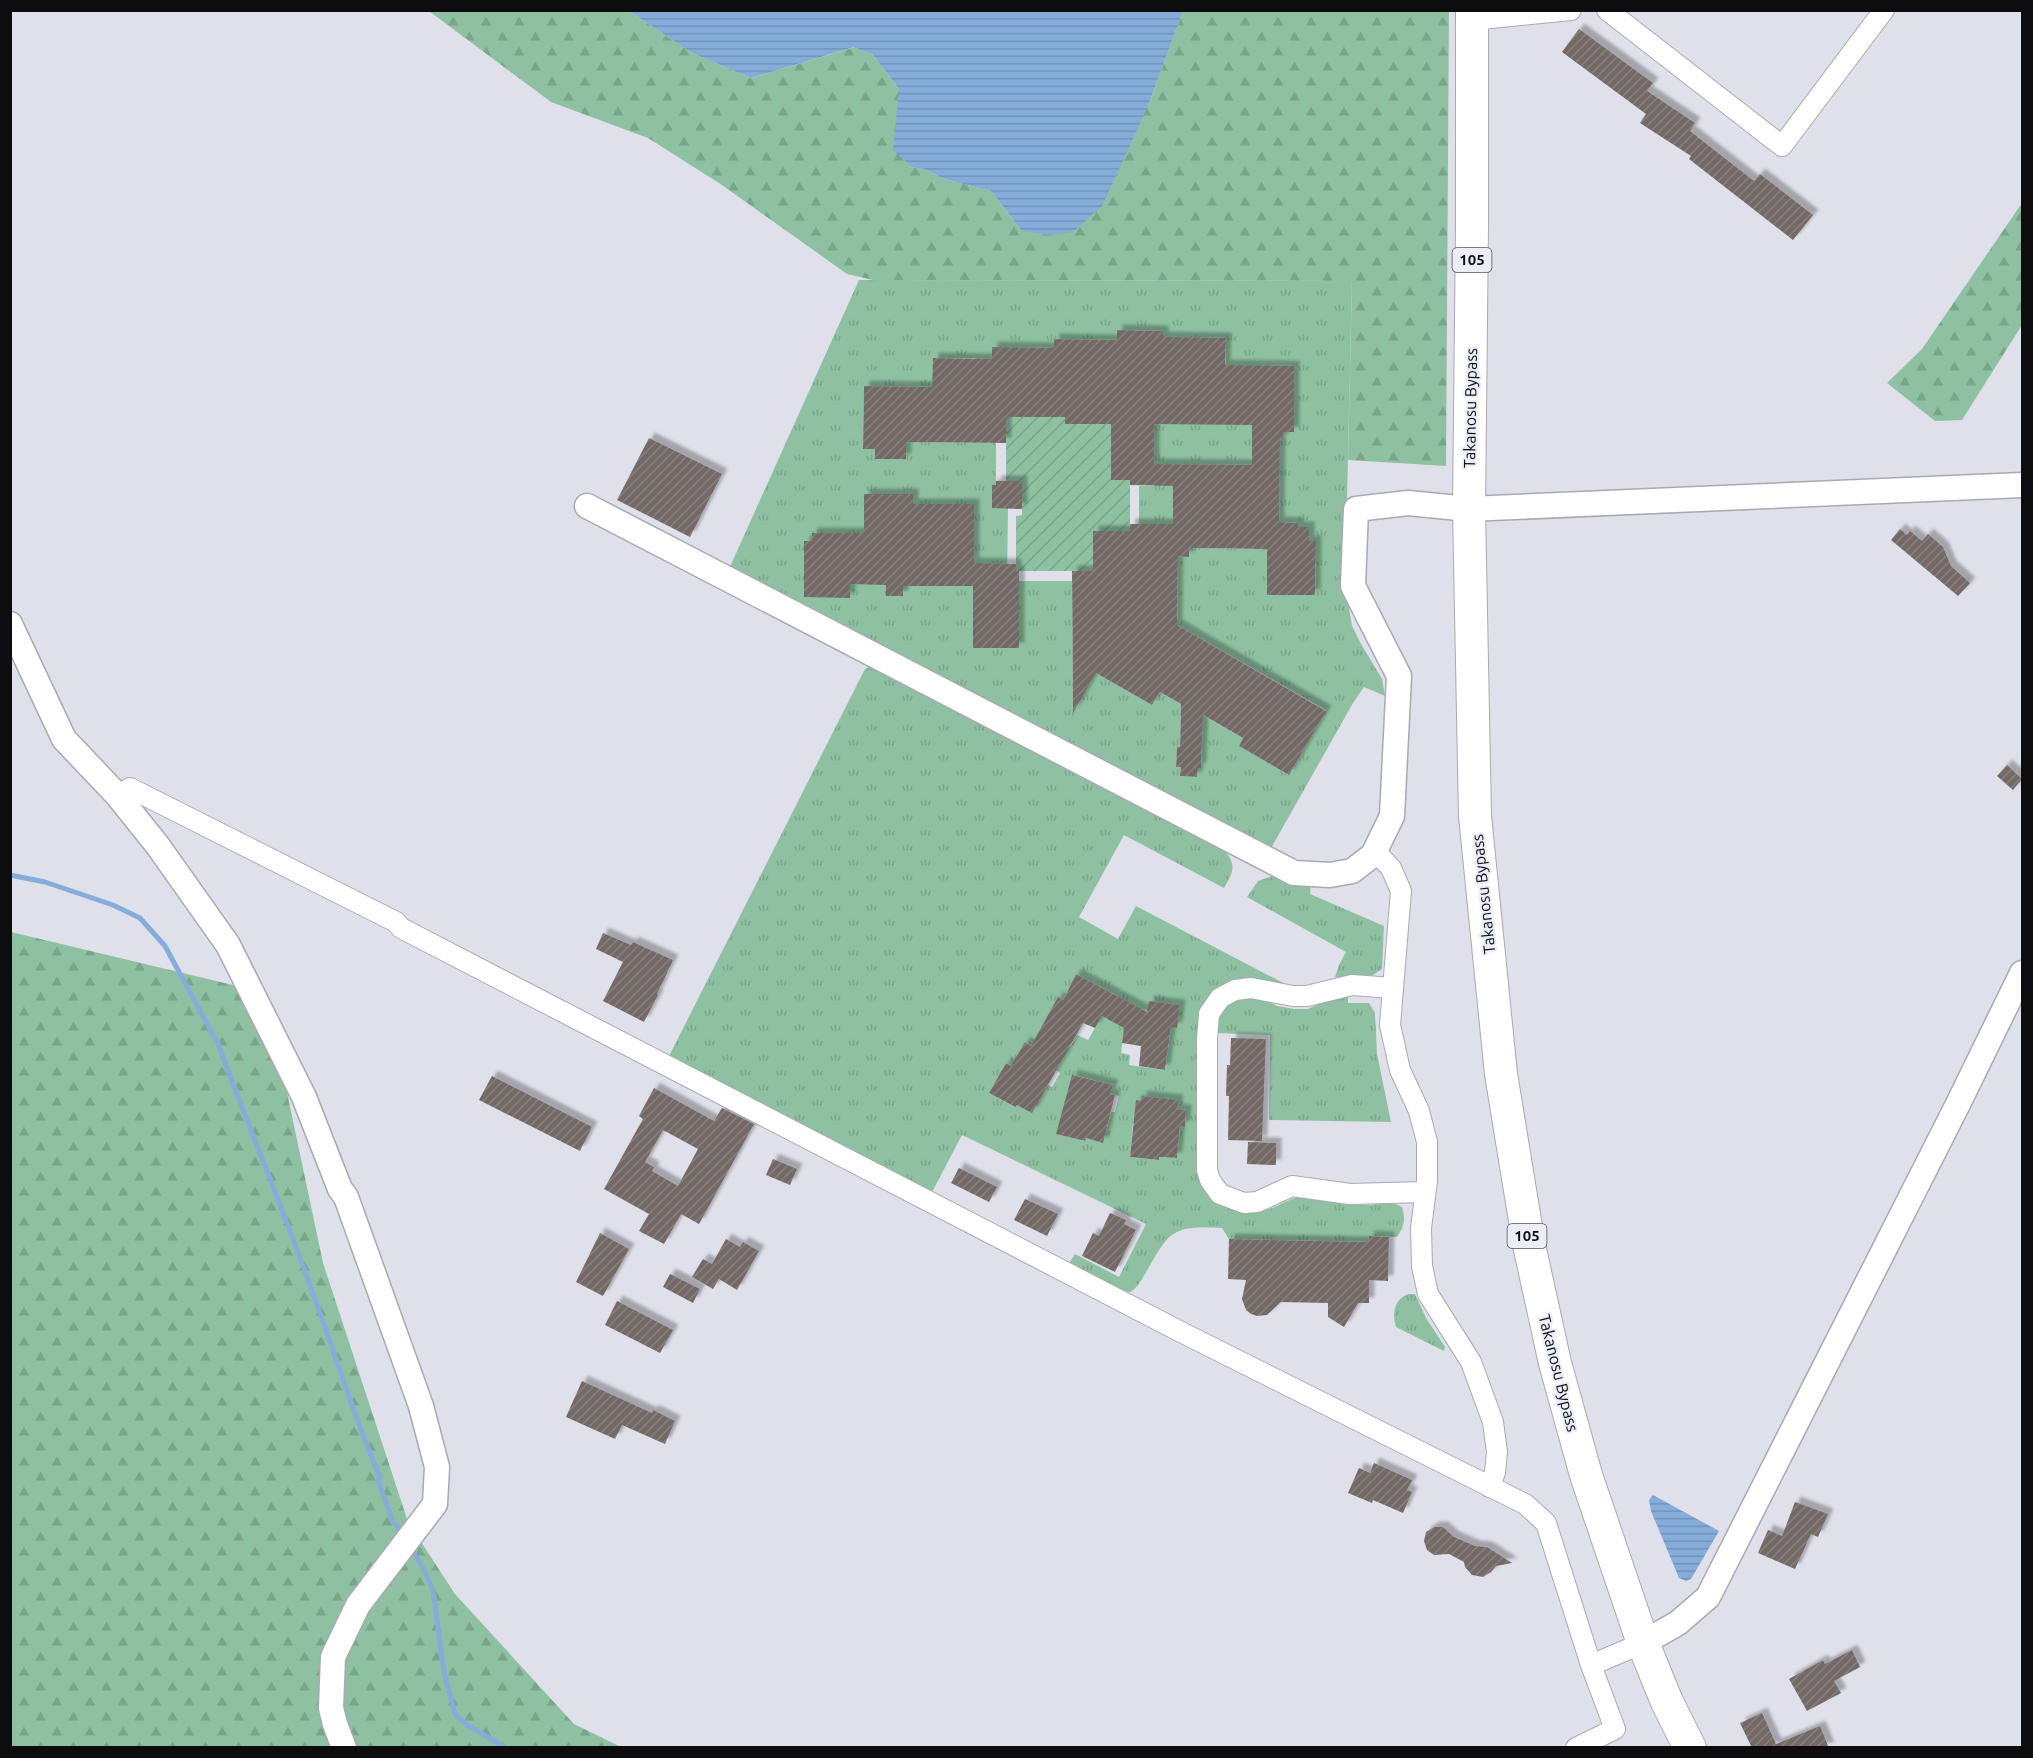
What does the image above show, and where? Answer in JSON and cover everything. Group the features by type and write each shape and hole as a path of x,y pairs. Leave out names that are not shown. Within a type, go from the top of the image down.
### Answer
{"highway":[{"name":"Takanosu Bypass","path":"1472,15 1469,509 1474,816 1501,1074 1529,1245 1555,1363 1586,1475 1642,1643 1690,1748"}],"street":[{"path":"1472,15 1571,10"},
{"path":"1607,10 1782,146 1884,10"},
{"path":"587,506 1294,873 1330,875 1352,870 1373,855 1392,816 1399,676 1353,586 1356,509 1408,503 1469,509 2022,485"},
{"path":"10,624 64,739 118,796 158,846 228,945 304,1097 340,1189 346,1197 421,1406 438,1467 435,1504 358,1605 333,1657 331,1708 344,1748"},
{"path":"118,796 130,788 386,916 401,928 855,1164 1525,1504 1546,1523 1591,1665 1615,1729 1576,1748"},
{"path":"1375,851 1391,868 1401,891 1390,1025 1400,1070 1419,1112 1427,1142 1425,1192 1420,1228 1422,1266 1428,1294 1471,1362 1493,1422 1497,1452 1495,1472 1490,1487"},
{"path":"1591,1665 1642,1643 1678,1623 1708,1597 2022,973"},
{"path":"1393,988 1352,985 1307,996 1293,996 1251,988 1235,990 1220,998 1209,1014 1207,1040 1207,1170 1209,1180 1220,1194 1244,1203 1257,1202 1292,1186 1350,1194 1425,1192"}],"green space":[{"path":"429,11 629,11 692,53 751,78 855,47 873,55 899,89 912,167 924,169 944,179 991,191 1022,231 1148,106 1183,11 1449,11 1446,466 1348,460 1352,281 873,280 847,274 722,185 648,138 551,102"},
{"path":"2022,203 2022,325 1962,420 1935,421 1887,383 1922,349"},
{"path":"859,280 1352,281 1345,586 1352,626 1382,679 1385,696 1364,687 1270,850 729,569","holes":["1117,330 1163,331 1162,378 1226,339 1225,387 1246,366 1294,366 1294,432 1283,432 1283,439 1252,439 1252,409 1154,424 1154,486 1139,486 1139,524 1237,525 1238,465 1279,465 1279,510 1275,522 1297,523 1298,527 1309,527 1309,541 1316,542 1315,595 1267,595 1267,535 1254,549 1189,548 1189,556 1178,556 1177,625 1326,710 1289,775 1239,746 1243,738 1197,712 1202,748 1201,768 1198,768 1197,777 1181,776 1181,767 1176,767 1177,748 1180,747 1181,704 1160,692 1152,705 1096,673 1073,711 1072,581 1019,581 1019,648 973,648 978,586 886,585 850,566 850,597 804,597 804,542 812,541 812,533 844,533 864,545 864,494 913,495 912,558 974,504 974,563 1007,580 1008,508 992,508 992,485 996,485 996,443 919,442 906,429 863,449 864,386 909,387 909,418 932,418 933,358 976,358 991,412 992,347 1053,403 1054,339 1100,340 1116,391"]},
{"path":"1006,417 1065,417 1065,424 1111,424 1111,480 1130,480 1130,531 1093,531 1093,571 1016,571 1016,516 1022,515 1022,482 1006,481"},
{"path":"876,664 1225,850 1231,861 1232,869 1224,888 1124,835 1079,917 1118,939 1136,906 1287,985 1250,980 1229,982 1212,995 1205,1008 1196,1049 1198,1157 1201,1178 1212,1196 1227,1207 1248,1212 1269,1209 1305,1196 1362,1205 1398,1205 1402,1207 1404,1219 1397,1237 1369,1236 1368,1242 1229,1239 1222,1228 1190,1228 1166,1240 1135,1289 1130,1292 1120,1291 1068,1265 1075,1254 1119,1277 1146,1224 962,1135 932,1192 667,1060 865,669","holes":["1076,974 1119,997 1108,1019 1102,1016 1088,1040 1077,1035 1070,1047 1042,1027 1058,998 1063,1000","1139,1009 1148,1010 1171,1027 1165,1070 1129,1065 1130,1055 1121,1053 1125,1020","1025,1042 1056,1060 1052,1068 1060,1073 1052,1087 1048,1085 1014,1107 989,1093 1006,1063 1012,1066","1078,1076 1112,1085 1110,1094 1119,1096 1115,1112 1111,1112 1103,1142 1086,1138 1084,1141 1057,1134 1071,1102","1177,1109 1186,1110 1185,1126 1180,1126 1177,1158 1159,1157 1159,1160 1130,1157 1133,1123 1139,1123"]},
{"path":"1273,876 1311,882 1310,894 1384,926 1382,969 1370,977 1335,977 1346,952 1247,897 1258,881"},
{"path":"11,932 266,993 323,1263 408,1522 455,1594 574,1724 621,1747 11,1748"},
{"path":"1348,996 1348,1003 1369,1003 1375,1013 1377,1054 1391,1122 1269,1120 1270,1035 1215,1033 1219,1015 1229,1003 1243,997 1262,998 1277,1006 1308,1009 1330,999"},
{"path":"1408,1294 1415,1294 1426,1318 1445,1347 1444,1351 1396,1327 1395,1308 1397,1303"}],"water":[{"path":"629,11 1183,11 1148,106 1102,206 1073,232 1048,235 1022,231 991,191 944,179 924,169 912,167 893,150 899,89 873,55 854,47 751,78 692,53"},
{"path":"1653,1495 1719,1531 1691,1579 1686,1581 1679,1578 1651,1511 1649,1500"}],"building":[{"path":"1579,29 1653,83 1647,91 1695,123 1690,131 1754,181 1760,174 1813,215 1793,240 1689,159 1691,156 1640,123 1646,114 1562,52"},
{"path":"1117,330 1163,331 1163,337 1226,338 1225,365 1294,366 1294,432 1283,432 1283,439 1280,439 1279,522 1298,523 1298,527 1309,527 1309,541 1316,541 1315,595 1267,595 1267,549 1189,548 1189,557 1178,556 1177,625 1326,711 1289,775 1239,746 1243,738 1203,715 1201,768 1198,768 1197,777 1180,776 1181,767 1176,767 1177,747 1180,747 1181,704 1160,692 1152,705 1096,673 1073,713 1072,571 1093,571 1093,531 1130,531 1130,524 1173,524 1173,486 1130,485 1130,480 1111,480 1111,424 1065,424 1065,417 1006,417 1006,443 906,442 906,459 875,459 875,449 863,449 864,386 932,387 933,358 992,359 992,347 1054,348 1054,339 1117,340","holes":["1154,424 1252,425 1252,465 1154,464"]},
{"path":"649,438 722,474 690,537 617,500"},
{"path":"996,481 1022,481 1022,509 992,508 992,485 996,485"},
{"path":"864,494 913,494 913,504 974,504 974,563 1016,564 1016,571 1019,571 1019,648 973,648 973,586 903,586 903,596 886,596 886,585 850,584 850,598 804,597 804,541 812,541 812,533 864,533"},
{"path":"1900,529 1907,535 1910,531 1922,541 1928,534 1943,547 1951,566 1970,583 1958,596 1891,540"},
{"path":"2007,765 2022,779 2013,790 1997,776"},
{"path":"603,933 631,945 633,942 673,960 644,1022 603,1001 623,962 596,949"},
{"path":"1076,974 1147,1012 1149,1001 1180,1005 1177,1028 1171,1027 1165,1070 1139,1066 1141,1046 1122,1043 1124,1028 1102,1016 1095,1028 1083,1023 1032,1113 989,1093 1006,1063 1011,1066 1025,1042 1031,1046 1058,997 1063,1000"},
{"path":"1231,1038 1266,1039 1262,1141 1228,1140 1229,1096 1226,1096"},
{"path":"1072,1075 1113,1085 1110,1094 1115,1095 1103,1143 1056,1134"},
{"path":"492,1076 592,1127 580,1151 479,1100"},
{"path":"654,1088 714,1121 722,1108 754,1124 699,1224 681,1214 664,1244 639,1231 649,1214 604,1189 643,1119 639,1116","holes":["663,1130 698,1149 678,1186 652,1171 654,1167 645,1162"]},
{"path":"1142,1096 1178,1100 1177,1109 1186,1110 1185,1127 1180,1126 1177,1158 1159,1157 1159,1160 1130,1157 1136,1100 1141,1101"},
{"path":"1248,1142 1276,1143 1276,1165 1247,1164"},
{"path":"773,1159 797,1169 790,1185 766,1175"},
{"path":"959,1168 997,1187 989,1202 951,1183"},
{"path":"1025,1199 1058,1214 1047,1236 1014,1220"},
{"path":"1110,1213 1126,1220 1124,1224 1136,1230 1115,1272 1082,1256 1093,1233 1099,1236"},
{"path":"600,1233 629,1249 603,1296 576,1282"},
{"path":"1369,1236 1389,1237 1388,1281 1369,1280 1369,1303 1358,1303 1344,1327 1328,1317 1328,1303 1281,1302 1267,1315 1251,1314 1246,1310 1242,1299 1246,1280 1228,1279 1229,1239 1368,1242"},
{"path":"726,1239 740,1247 743,1242 759,1251 737,1290 719,1279 713,1289 692,1277 703,1259 712,1264"},
{"path":"670,1274 700,1289 693,1303 663,1287"},
{"path":"617,1301 673,1330 660,1353 605,1325"},
{"path":"582,1381 675,1421 665,1444 622,1425 615,1439 566,1417"},
{"path":"1374,1463 1412,1480 1407,1490 1412,1492 1403,1513 1373,1500 1372,1503 1348,1493 1359,1468 1370,1473"},
{"path":"1795,1502 1828,1514 1818,1537 1811,1534 1795,1569 1758,1553 1768,1530 1782,1536"},
{"path":"1434,1527 1443,1527 1454,1537 1475,1546 1487,1547 1512,1563 1496,1566 1483,1577 1472,1575 1464,1562 1449,1554 1434,1555 1427,1550 1424,1541 1426,1532"},
{"path":"1852,1650 1860,1667 1834,1681 1841,1693 1807,1711 1789,1679 1823,1660 1825,1664"},
{"path":"1762,1713 1776,1744 1820,1726 1829,1748 1752,1748 1740,1723"}],"waterway":[{"path":"10,875 45,882 113,905 140,918 165,946 218,1044 303,1267 353,1410 380,1477 378,1480 392,1519 403,1536"},
{"path":"410,1547 433,1590 444,1672 455,1714 467,1725 506,1748"}]}
